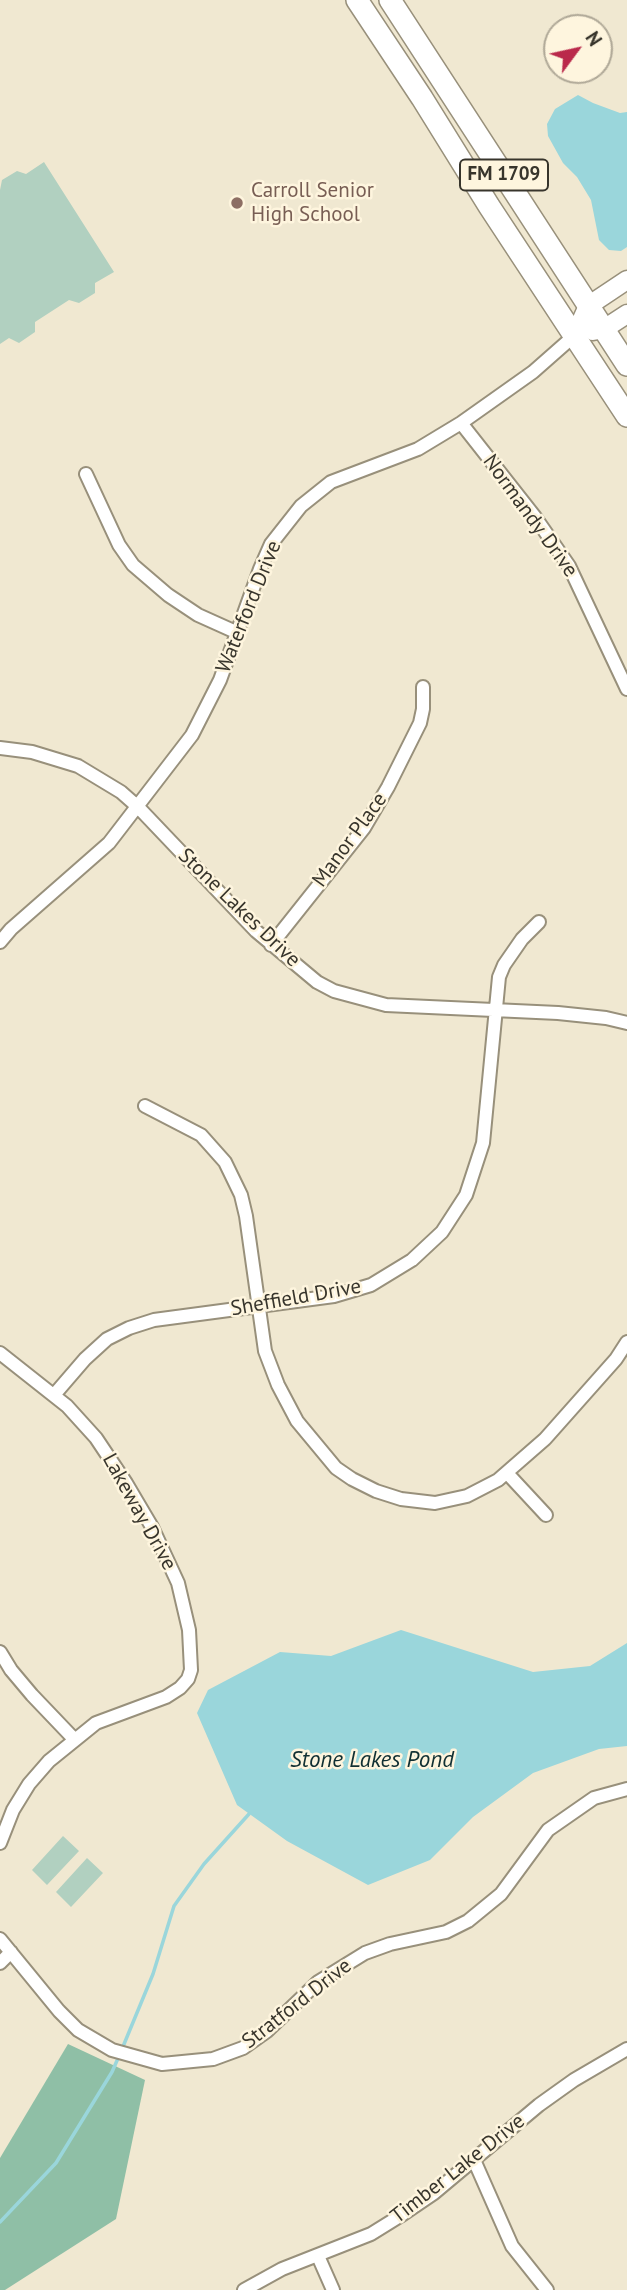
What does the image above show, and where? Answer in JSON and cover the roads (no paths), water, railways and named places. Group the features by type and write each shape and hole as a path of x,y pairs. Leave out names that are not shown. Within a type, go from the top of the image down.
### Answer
{"main road":[{"name":"FM 1709","path":"357,0 627,416"},
{"name":"FM 1709","path":"390,0 627,365"}],"street":[{"path":"575,335 588,306 627,281"},
{"path":"575,335 604,329 627,314"},
{"name":"Waterford Drive","path":"0,942 11,929 109,844 192,735 219,680 271,544 301,506 331,482 418,449 461,423 533,372 575,335"},
{"name":"Normandy Drive","path":"461,423 536,517 569,566 627,689"},
{"path":"86,474 119,545 133,565 168,596 198,615 238,633"},
{"name":"Manor Place","path":"271,945 364,828 420,723 424,709 423,687"},
{"name":"Stone Lakes Drive","path":"0,748 32,752 78,766 103,780 138,807 271,945 317,982 334,990 386,1005 558,1013 627,1023"},
{"name":"Sheffield Drive","path":"54,1395 85,1359 107,1339 129,1328 154,1320 334,1296 371,1285 412,1260 442,1232 466,1195 483,1143 499,977 522,939 539,922"},
{"path":"145,1106 201,1135 225,1162 241,1195 246,1216 265,1351 286,1403 297,1421 336,1468 376,1491 401,1499 435,1503 467,1496 499,1480 545,1439 616,1359 627,1342"},
{"path":"0,1353 54,1395"},
{"name":"Lakeway Drive","path":"0,1843 13,1810 29,1784 49,1761 74,1739 106,1719 166,1697 180,1688 188,1679 191,1670 189,1630 178,1583 152,1527 96,1438 54,1395"},
{"path":"507,1473 546,1515"},
{"path":"0,1652 32,1695 74,1739"},
{"name":"Stratford Drive","path":"0,1939 78,2030 112,2050 162,2064 184,2064 213,2059 243,2048 267,2031 318,1982 339,1967 390,1944 446,1932 468,1921 501,1894 548,1830 594,1798 627,1788"},
{"path":"0,1963 11,1952"},
{"name":"Timber Lake Drive","path":"244,2290 282,2269 371,2234 400,2217 434,2193 548,2098 627,2049"},
{"path":"474,2160 512,2246 547,2290"},
{"path":"318,2256 333,2290"}],"water":[{"path":"578,95 620,113 627,112 627,247 621,251 609,250 599,240 591,200 577,177 563,163 548,136 547,124 555,109"},
{"name":"Stone Lakes Pond","path":"401,1630 533,1672 590,1666 627,1643 627,1746 599,1749 533,1773 473,1817 430,1860 368,1885 287,1841 237,1805 197,1713 208,1690 280,1652 331,1656"}],"waterway":[{"path":"122,2049 153,1974 174,1906 204,1864 249,1814"},
{"path":"0,2222 56,2163 119,2056"}],"place":[{"name":"Carroll Senior High School","path":"237,203"}]}
